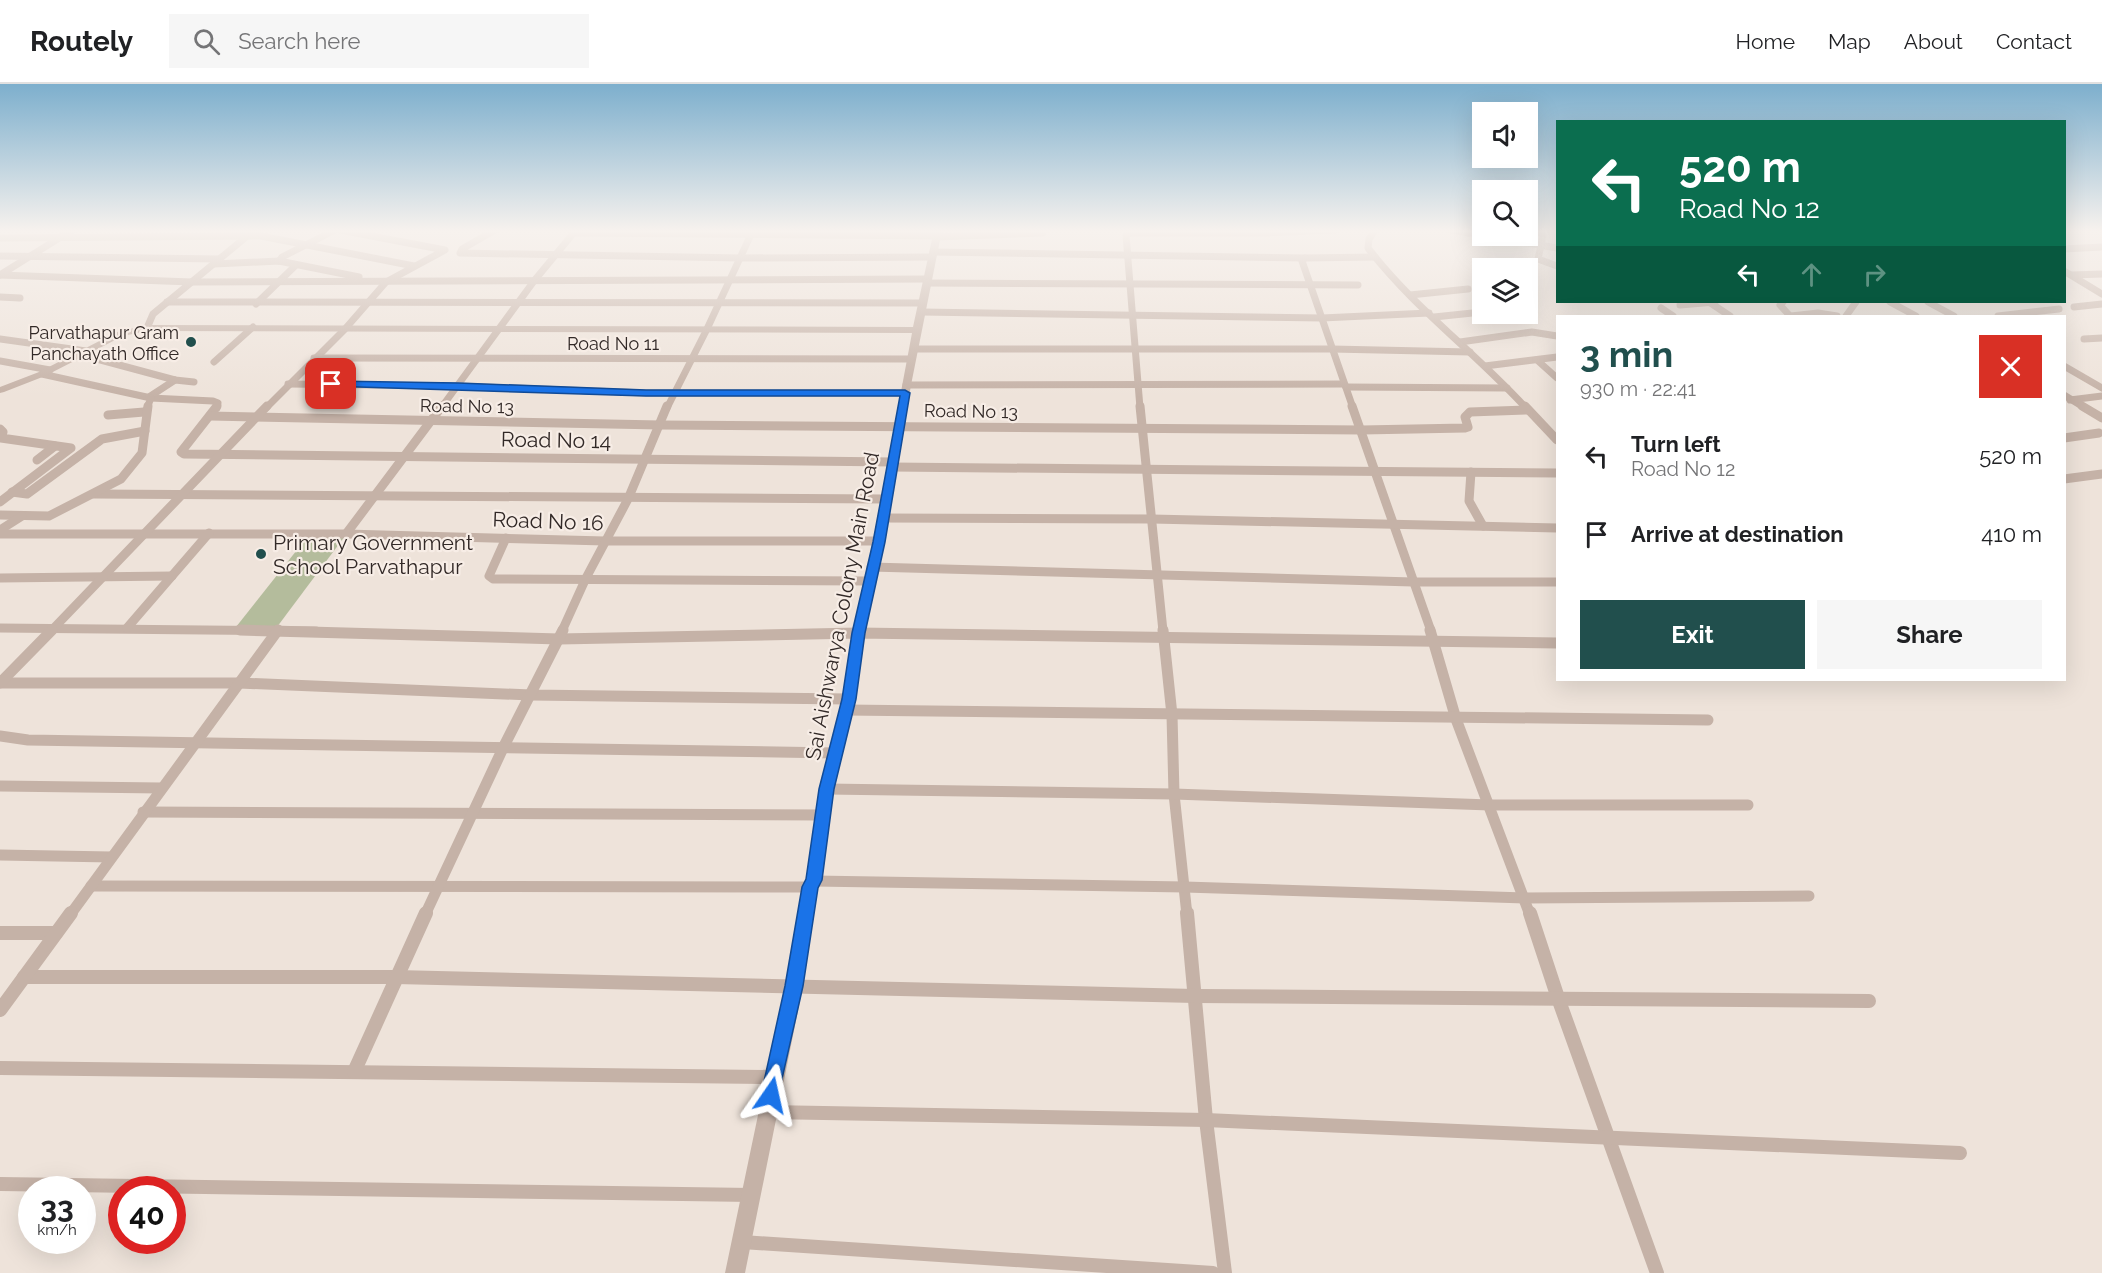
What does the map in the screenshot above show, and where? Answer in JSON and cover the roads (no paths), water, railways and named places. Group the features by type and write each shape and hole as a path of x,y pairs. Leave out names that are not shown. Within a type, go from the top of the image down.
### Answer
{"street":[{"path":"147,328 153,314 188,285"},
{"path":"256,304 276,285"},
{"path":"0,683 147,533 219,454 345,329 383,285"},
{"path":"346,534 500,330 531,285"},
{"path":"354,1072 504,746 559,639 586,578 628,499 673,393 727,285"},
{"name":"Sai Aishwarya Colony Main Road","path":"735,1273 794,986 827,789 847,705 858,633 879,542 899,425 927,285"},
{"path":"1130,285 1137,386 1148,468 1172,715 1174,794 1185,887 1206,1120 1225,1273"},
{"path":"1311,285 1362,430 1373,470 1434,641 1456,719 1524,898 1657,1273"},
{"path":"1401,285 1485,366 1556,439"},
{"path":"2088,285 2102,294"},
{"path":"1410,295 1467,289"},
{"path":"0,297 20,298"},
{"path":"167,302 519,304 719,301 1131,316 1322,318 1472,313"},
{"path":"1680,305 1700,303"},
{"path":"1711,303 1729,315"},
{"path":"1782,303 1780,305 1790,315"},
{"path":"1892,303 1914,315"},
{"path":"1930,303 1952,315"},
{"path":"2074,307 2102,304"},
{"path":"1661,308 1672,315"},
{"path":"2007,315 2059,309"},
{"path":"1800,315 1818,313 1831,315"},
{"path":"214,362 253,327"},
{"path":"0,390 46,372 120,334 147,328 917,330"},
{"path":"1460,342 1532,332 1556,336"},
{"path":"2084,339 2102,338"},
{"path":"0,340 84,353 175,380 194,382"},
{"name":"Road No 11","path":"314,358 692,358 1136,350 1332,349 1470,352"},
{"path":"1485,366 1556,357"},
{"path":"1537,360 1556,377"},
{"path":"0,361 150,398 213,401 218,403 210,416"},
{"path":"2066,367 2102,388"},
{"path":"0,515 49,516 121,479 143,450 144,412 150,398 175,380"},
{"path":"288,384 458,386 673,393 1137,386 1507,388"},
{"path":"2068,401 2102,396"},
{"path":"2068,401 2102,417"},
{"name":"Road No 13","path":"210,416 660,424 1362,430 1465,428 1468,427 1465,417 1470,412 1527,410"},
{"path":"108,416 144,412"},
{"name":"Road No 14","path":"210,416 181,452 1556,473"},
{"path":"12,492 27,494 102,439 145,431"},
{"path":"2066,438 2098,433"},
{"path":"0,435 71,448 0,502"},
{"path":"37,460 55,446"},
{"path":"1471,472 1467,488 1468,504 1483,526"},
{"path":"2066,479 2102,474"},
{"path":"94,494 378,494 628,499 885,500"},
{"path":"0,532 22,516"},
{"path":"883,518 1152,519 1556,528"},
{"name":"Road No 16","path":"0,532 346,534 605,541 879,542"},
{"path":"127,628 209,534"},
{"path":"506,538 489,576 493,579 870,574 1158,574 1413,582 1556,582"},
{"path":"0,578 172,576"},
{"path":"0,628 278,630 559,639 858,633 1556,643"},
{"path":"0,1010 278,630"},
{"path":"0,683 239,683 531,695 1172,715 1708,720"},
{"path":"0,736 28,740 836,753"},
{"path":"1,788 161,788"},
{"path":"827,789 1174,794 1490,805 1748,805"},
{"path":"143,812 824,815"},
{"path":"0,855 111,857"},
{"path":"91,886 437,888 812,884 1185,887 1524,898 1809,896"},
{"path":"0,933 56,933"},
{"path":"24,976 396,977 1195,996 1869,1001"},
{"path":"0,1068 774,1077"},
{"path":"768,1112 1206,1120 1960,1153"},
{"path":"0,1184 752,1195"},
{"path":"742,1242 1213,1273"}],"place":[{"name":"Parvathapur Gram Panchayath Office","path":"191,342"},
{"name":"Primary Government School Parvathapur","path":"261,554"}]}
